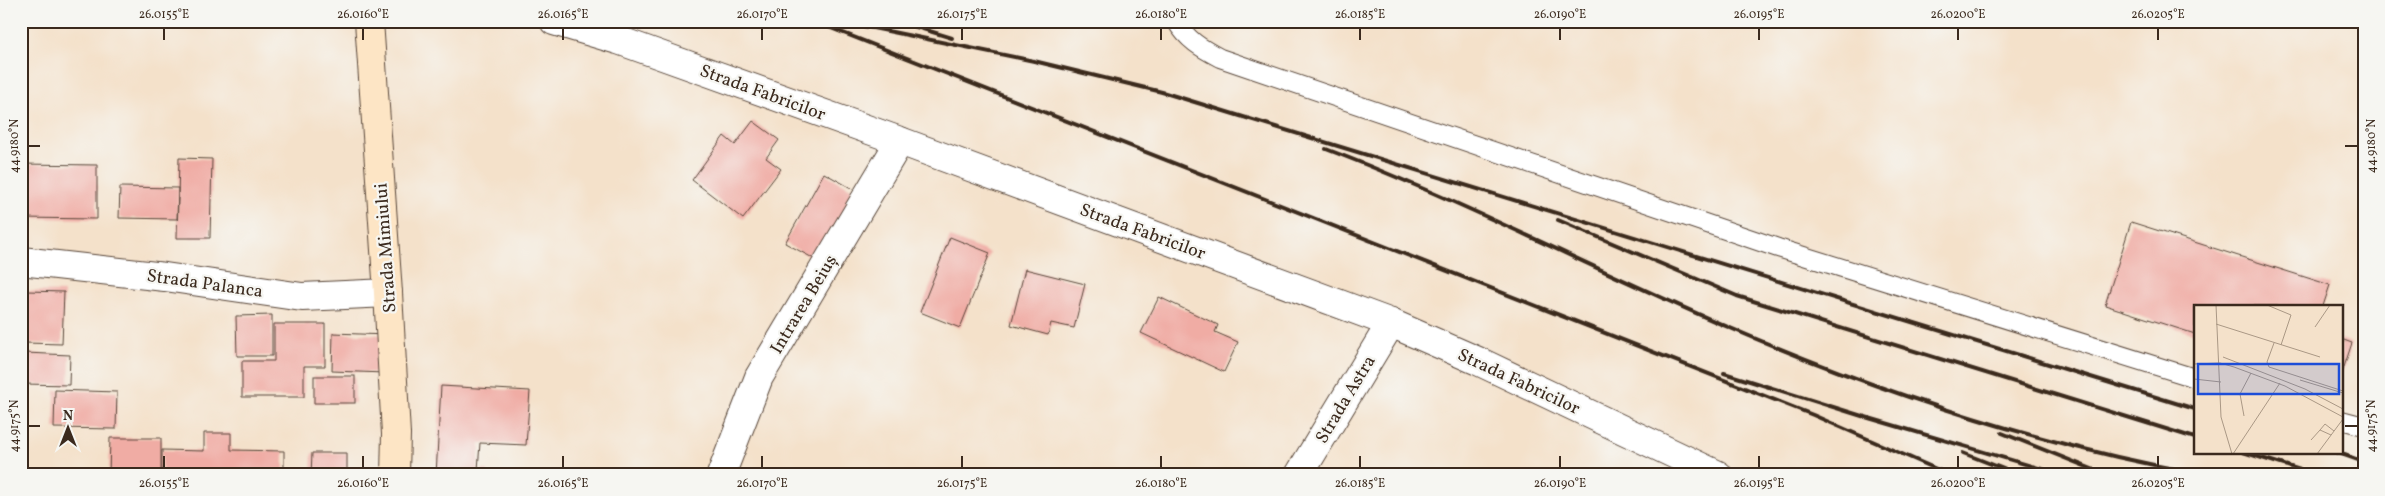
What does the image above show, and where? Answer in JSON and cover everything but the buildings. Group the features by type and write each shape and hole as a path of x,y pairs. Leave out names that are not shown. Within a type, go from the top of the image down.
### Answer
{"street":[{"name":"Strada Mimiului","path":"369,21 388,293 396,434 395,475"},
{"name":"Strada Fabricilor","path":"554,21 618,40 900,141 1391,323 1478,361 1718,475"},
{"name":"Intrarea Beiuș","path":"720,475 759,377 900,141"},
{"name":"Strada Palanca","path":"21,261 165,277 302,297 388,293"},
{"name":"Strada Astra","path":"1299,475 1391,323"}],"lane":[{"path":"1176,21 1182,32 1197,46 1220,58 1778,248 2194,378"},
{"path":"2342,420 2364,426"}],"railway":[{"path":"813,21 1813,415 1950,475"},
{"path":"839,21 1034,61 1162,92 2194,409"},
{"path":"897,21 952,38"},
{"path":"1326,149 1478,213 1728,327 1843,373 1903,395 2023,433 2083,449 2205,475"},
{"path":"1558,220 1737,296 2194,438"},
{"path":"1724,373 2062,475"},
{"path":"2002,433 2107,475"},
{"path":"1963,453 2019,475"},
{"path":"2249,454 2316,475"},
{"path":"2342,454 2364,462"}]}
